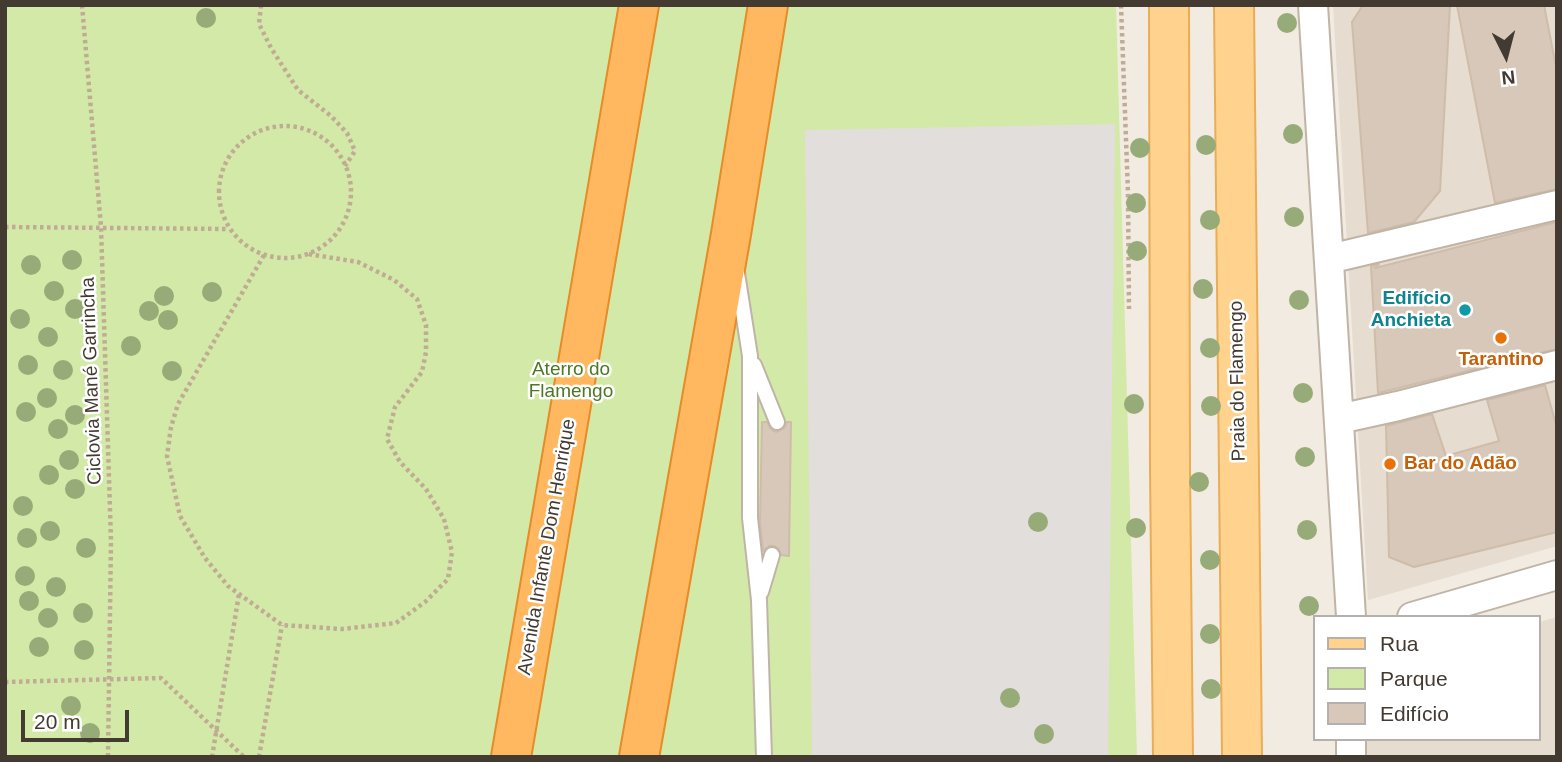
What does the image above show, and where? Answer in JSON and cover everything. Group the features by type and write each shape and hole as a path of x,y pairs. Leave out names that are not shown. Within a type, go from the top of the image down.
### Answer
{"highway":[{"name":"Avenida Infante Dom Henrique","path":"511,757 639,5"},
{"path":"639,757 731,234 768,5"}],"main road":[{"path":"1169,5 1173,757"},
{"name":"Praia do Flamengo","path":"1234,5 1242,757"}],"street":[{"path":"1313,5 1351,615"},
{"path":"1329,260 1557,205"},
{"path":"1339,419 1557,365"},
{"path":"1419,615 1557,575"}],"lane":[{"path":"731,234 750,356 750,518 759,600 764,757"},
{"path":"750,356 777,422"},
{"path":"759,600 772,555"}],"path":[{"name":"Ciclovia Mané Garrincha","path":"82,5 101,227 111,541 108,757"},
{"path":"261,5 259,24 298,90 331,116 347,133 355,151 345,166"},
{"path":"275,127 297,127 317,135 334,148 345,166 351,187 349,208 341,227 327,244 308,254 286,258 264,255 244,245 229,229 220,208 219,186 225,164 237,146 255,134 275,127"},
{"path":"5,227 229,229"},
{"path":"264,255 178,404 167,456 180,516 205,558 228,586 282,625 342,629 396,623 425,602 448,579 452,552 444,519 426,489 400,462 387,439 395,408 422,372 426,352 426,325 417,299 394,280 358,262 308,254"},
{"path":"212,757 239,594"},
{"path":"259,757 282,625"},
{"path":"5,682 161,678 244,757"}],"shaded area":[{"path":"1333,5 1557,5 1557,546 1368,600"},
{"path":"1115,124 1108,757 812,757 805,130"},
{"path":"1557,617 1557,757 1362,757 1362,741 1541,741 1541,621"}],"green space":[{"name":"Aterro do Flamengo","path":"5,5 1116,5 1137,757 5,757"}],"building":[{"path":"1363,5 1450,5 1440,191 1414,222 1368,233 1352,22"},
{"path":"1457,5 1544,5 1557,72 1557,189 1495,203"},
{"name":"Edifício Anchieta","path":"1557,222 1557,349 1378,393 1371,266 1379,264 1375,268"},
{"path":"1545,385 1557,428 1557,532 1414,567 1389,557 1386,426 1432,414 1446,456 1499,441 1487,400"},
{"path":"762,422 767,422 776,432 784,428 787,422 791,422 789,556 781,555 779,549 774,546 763,551 760,523"}],"place":[{"name":"Edifício Anchieta","path":"1465,310"},
{"name":"Tarantino","path":"1501,338"},
{"name":"Bar do Adão","path":"1390,464"}]}
